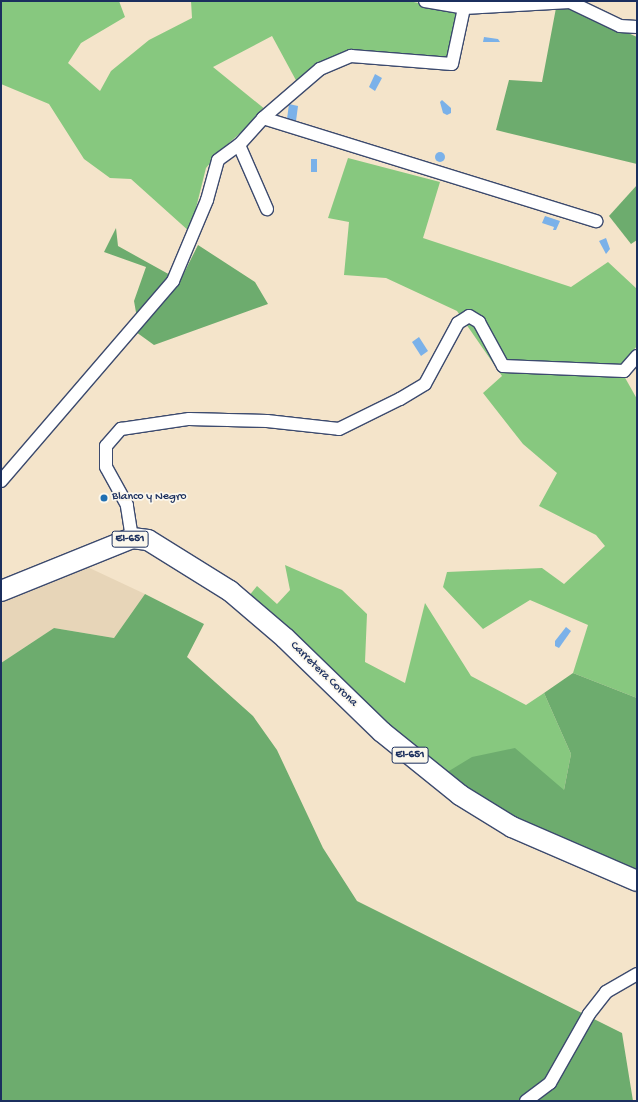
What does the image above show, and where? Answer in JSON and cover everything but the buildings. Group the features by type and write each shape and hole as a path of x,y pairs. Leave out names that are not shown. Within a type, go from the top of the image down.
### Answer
{"main road":[{"name":"EI-651","path":"1,591 132,538"},
{"name":"Carretera Corona","path":"132,538 148,540 161,546 230,591 285,638 382,732 460,795 512,827 637,881"}],"street":[{"path":"425,1 464,8 570,2 620,26 637,27"},
{"path":"1,481 173,281 207,200 218,160 239,145 263,118 320,70 351,56 452,64 464,8"},
{"path":"263,118 596,221"},
{"path":"239,145 267,209"},
{"path":"132,538 127,505 106,467 106,446 120,429 189,419 267,421 339,429 400,400 425,384 458,323 469,316 479,322 503,366 624,371 637,356"},
{"path":"526,1101 550,1083 589,1014 606,992 637,974"}],"shaded area":[{"path":"64,556 145,594 114,638 54,628 1,663 1,583"}],"green space":[{"path":"1,1 119,1 125,17 81,43 68,63 100,91 111,71 149,40 192,18 191,1 409,1 456,11 459,18 447,60 358,50 330,59 298,84 272,36 213,67 266,110 221,150 206,168 190,232 131,179 110,178 84,159 49,104 1,84"},
{"path":"567,6 637,37 637,164 496,130 509,80 542,82 556,8"},
{"path":"348,158 440,182 423,238 571,287 608,262 637,289 637,346 619,367 637,399 637,698 573,673 588,625 530,600 483,629 443,587 447,572 542,568 564,584 605,546 596,535 539,506 557,473 523,444 483,393 502,376 457,311 386,278 344,275 349,222 328,218"},
{"path":"637,185 637,240 631,244 609,216"},
{"path":"116,228 118,246 172,276 137,318 134,301 146,267 104,252"},
{"path":"198,245 255,282 268,304 154,345 136,332 180,281"},
{"path":"285,565 342,590 367,614 365,662 405,683 425,603 471,676 526,705 544,693 571,754 564,790 444,774 386,729 248,597 257,586 277,604 290,590"},
{"path":"145,594 204,624 187,657 253,716 277,750 323,848 357,901 622,1033 633,1101 1,1101 1,663 54,628 114,638"},
{"path":"573,673 637,698 637,875 516,823 444,774 472,757 515,748 564,790 571,754 544,693"}],"water":[{"path":"484,37 498,39 500,42 483,42"},
{"path":"375,74 382,78 375,91 369,87"},
{"path":"442,100 451,108 451,113 447,115 443,113 440,102"},
{"path":"289,104 298,106 296,121 287,119"},
{"path":"438,152 442,152 444,153 444,161 438,162 435,159 435,155"},
{"path":"311,159 317,159 317,172 311,172"},
{"path":"545,216 560,221 556,230 553,230 554,227 542,223"},
{"path":"606,238 610,249 606,254 599,241"},
{"path":"419,337 428,351 421,356 412,342"},
{"path":"566,627 571,631 559,648 555,646 555,641"}],"place":[{"name":"Blanco y Negro","path":"104,498"}]}
